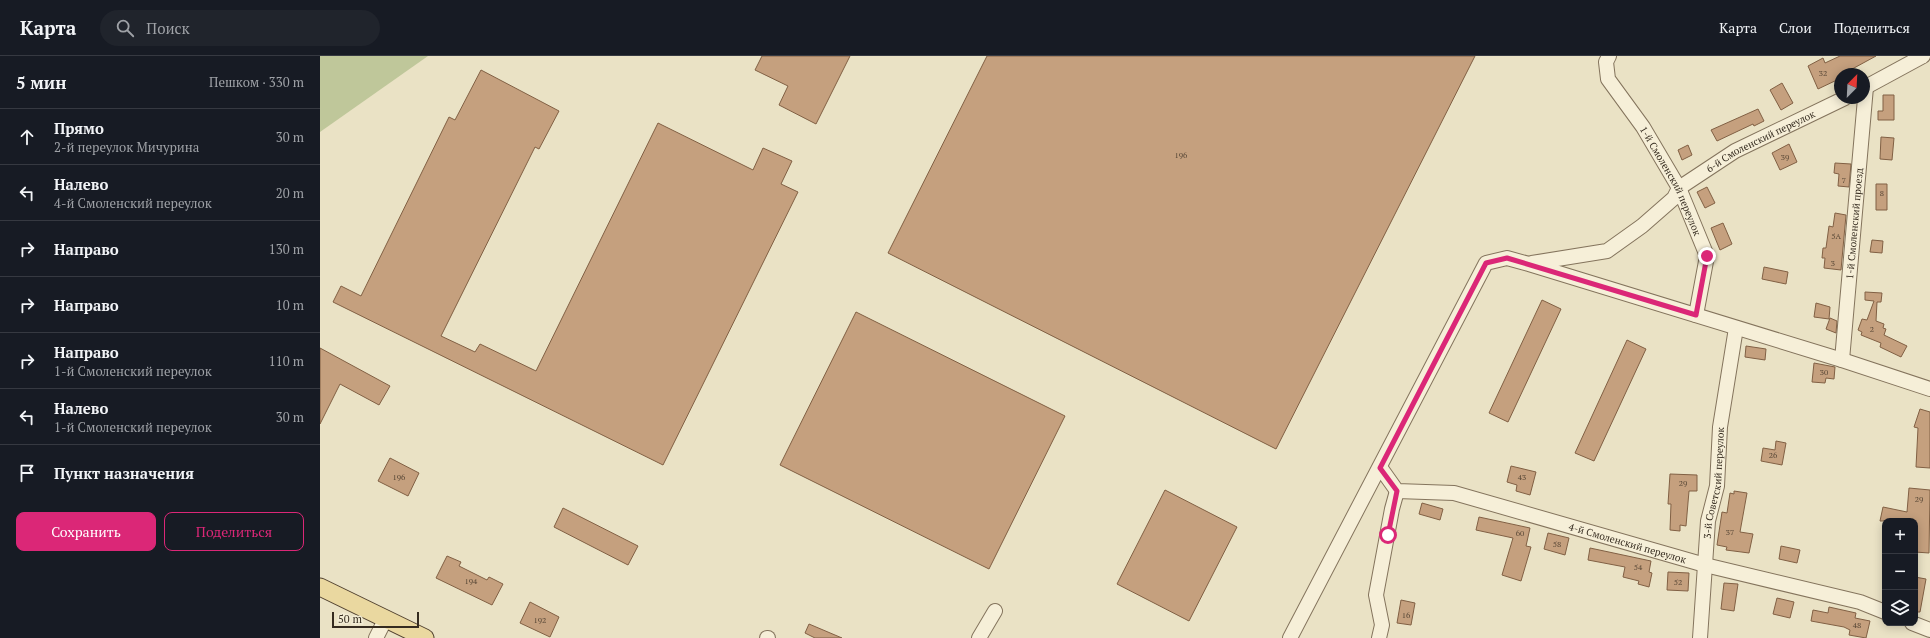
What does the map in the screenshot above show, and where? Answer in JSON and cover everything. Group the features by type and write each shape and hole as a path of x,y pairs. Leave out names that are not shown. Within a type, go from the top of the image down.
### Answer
{"main road":[{"path":"320,586 425,638"}],"street":[{"name":"1-й Смоленский переулок","path":"1609,56 1606,62 1608,79 1643,127 1679,188 1707,256 1696,315"},
{"path":"1870,85 1924,56"},
{"name":"6-й Смоленский переулок","path":"1679,188 1735,151 1834,103"},
{"name":"1-й Смоленский проезд","path":"1842,360 1864,104"},
{"path":"1529,264 1607,251 1642,226 1674,198 1679,188"},
{"path":"1290,638 1486,263 1507,258 1529,264 1842,360 1930,389"},
{"name":"3-й Советский переулок","path":"1700,638 1708,521 1717,486 1720,427 1736,328"},
{"path":"1379,638 1382,625 1376,595 1392,509 1397,491 1380,468"},
{"name":"4-й Смоленский переулок","path":"1397,491 1454,493 1705,565 1860,602 1882,611"},
{"path":"979,638 995,610"},
{"path":"376,638 386,618"},
{"path":"1918,625 1930,630"}],"green space":[{"path":"320,56 428,56 320,132"}],"building":[{"path":"762,56 850,56 816,124 779,105 788,86 755,70"},
{"path":"987,56 1475,56 1276,449 888,253"},
{"path":"1840,56 1876,56 1854,68 1834,68 1834,81 1818,89 1808,66 1823,58 1825,63"},
{"path":"481,70 559,111 539,149 535,147 441,336 475,352 480,344 536,371 658,123 753,170 763,148 792,161 781,184 798,192 663,465 333,302 341,286 361,296 449,117 455,120"},
{"path":"1782,83 1793,103 1781,110 1770,90"},
{"path":"1883,95 1894,95 1894,120 1878,120 1878,111 1883,111"},
{"path":"1758,109 1764,121 1754,126 1753,124 1717,141 1711,130"},
{"path":"1881,137 1894,138 1892,160 1880,159"},
{"path":"1789,144 1797,162 1780,170 1772,153"},
{"path":"1688,145 1692,155 1682,160 1678,150"},
{"path":"1835,163 1851,164 1849,187 1838,186 1839,174 1834,173"},
{"path":"1876,184 1887,184 1887,210 1876,210"},
{"path":"1707,187 1715,203 1705,208 1697,192"},
{"path":"1835,213 1846,215 1841,270 1824,268 1825,258 1822,258 1823,248 1826,248 1829,226 1833,227"},
{"path":"1723,223 1732,244 1720,250 1711,228"},
{"path":"1872,240 1883,241 1882,253 1870,252"},
{"path":"1764,267 1788,272 1786,284 1762,279"},
{"path":"1865,292 1882,293 1881,302 1877,302 1876,321 1884,324 1883,328 1886,329 1884,335 1907,346 1901,357 1880,347 1881,343 1861,335 1862,332 1858,330 1862,319 1867,320 1874,301 1865,300"},
{"path":"1542,300 1561,309 1508,422 1489,413"},
{"path":"1816,303 1830,307 1829,319 1814,317"},
{"path":"856,312 1065,416 989,569 780,465"},
{"path":"1830,318 1837,321 1836,333 1826,329"},
{"path":"1627,340 1646,349 1594,461 1575,453"},
{"path":"1746,346 1766,349 1765,360 1745,357"},
{"path":"320,348 390,386 379,405 340,384 320,424"},
{"path":"1814,363 1835,367 1834,379 1826,378 1825,383 1812,382"},
{"path":"1920,409 1930,412 1930,468 1916,467 1918,428 1914,427"},
{"path":"1776,441 1786,443 1782,465 1761,461 1763,448 1775,450"},
{"path":"390,458 419,473 408,496 378,481"},
{"path":"1511,466 1536,472 1530,495 1516,491 1517,485 1507,482"},
{"path":"1670,474 1697,475 1697,491 1689,491 1686,526 1680,525 1680,531 1670,530 1671,504 1668,504"},
{"path":"1909,488 1930,490 1929,553 1918,552 1918,518 1882,518 1882,521 1880,521 1883,507 1907,512"},
{"path":"1165,490 1237,527 1189,621 1117,584"},
{"path":"1734,491 1747,493 1740,532 1753,534 1749,553 1726,550 1727,547 1717,545 1722,512 1727,513 1730,493 1734,494"},
{"path":"1422,503 1443,509 1440,520 1419,514"},
{"path":"563,508 638,546 628,565 554,527"},
{"path":"1479,517 1530,528 1526,546 1531,547 1521,581 1502,575 1513,538 1476,530"},
{"path":"1548,533 1569,538 1565,555 1544,549"},
{"path":"1781,546 1800,550 1797,563 1779,559"},
{"path":"1590,548 1651,561 1649,572 1652,573 1649,587 1638,584 1639,581 1623,577 1625,567 1588,560"},
{"path":"447,556 461,562 459,566 487,580 489,577 503,584 492,605 436,578"},
{"path":"1668,572 1689,573 1688,591 1667,590"},
{"path":"1918,578 1926,579 1920,612 1918,612"},
{"path":"1724,583 1738,584 1734,611 1721,609"},
{"path":"1777,598 1794,602 1790,618 1773,614"},
{"path":"1401,600 1415,603 1411,625 1397,623"},
{"path":"530,602 559,617 550,637 520,623"},
{"path":"1829,607 1856,613 1855,618 1870,621 1866,638 1849,635 1850,630 1844,627 1811,621 1813,610 1828,613"},
{"path":"809,624 842,638 815,638 805,633"}],"route":[{"path":"1388,535 1392,509 1397,491 1380,468 1486,263 1507,258 1696,315 1707,256"}]}
